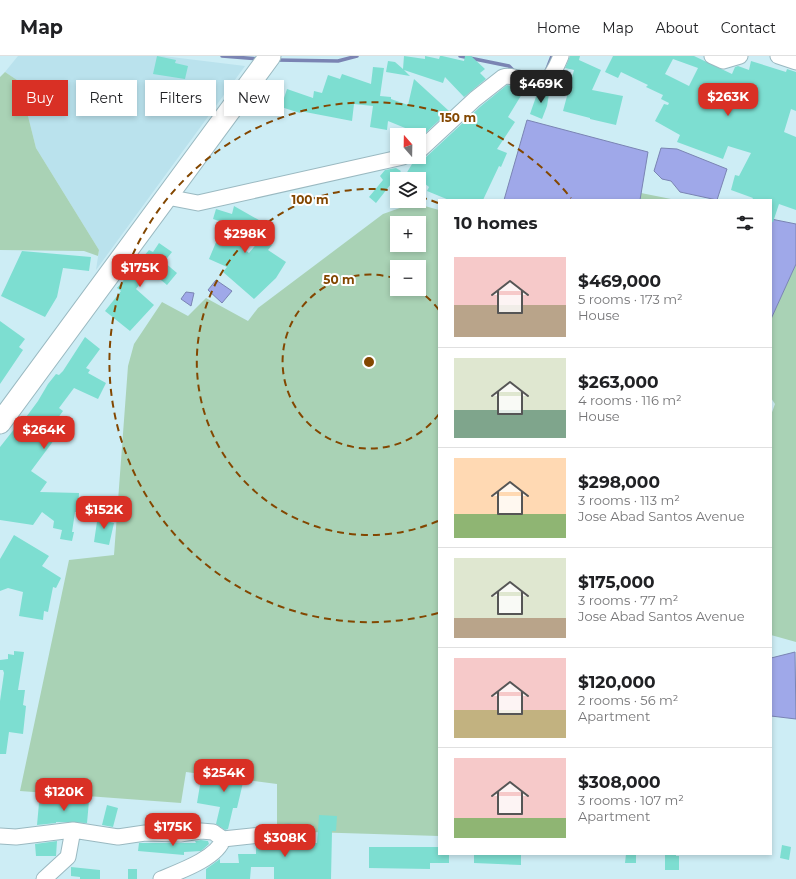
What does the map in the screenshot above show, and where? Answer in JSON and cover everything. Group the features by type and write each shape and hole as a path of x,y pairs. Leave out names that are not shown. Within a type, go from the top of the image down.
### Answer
{"highway":[{"path":"0,423 270,56"}],"street":[{"path":"426,144 475,99 503,77 508,76 535,83 545,82 554,72 561,56"},
{"path":"712,56 723,61 740,56"},
{"path":"778,56 796,62"},
{"path":"167,197 198,203 390,160"},
{"path":"44,879 68,857 73,830"},
{"path":"0,836 16,837 73,830 118,837 145,832 180,834 201,831 213,832 223,840 289,832"},
{"path":"161,879 197,863 221,845 223,840"}],"shaded area":[{"path":"18,56 163,56 245,66 235,80 224,80 224,95 216,106 216,80 145,80 145,116 208,116 96,270 99,250 36,148 28,116 68,116 68,80 17,80 5,72"}],"green space":[{"path":"5,72 17,80 12,80 12,116 28,116 36,148 99,250 98,256 84,251 0,250 0,77"},
{"path":"641,193 671,199 640,199"},
{"path":"426,206 438,210 438,836 277,831 277,784 186,772 181,803 20,791 69,560 114,555 128,366 134,344 162,302 188,316 206,298 248,321 258,308 383,214 400,208 426,208"},
{"path":"796,264 796,642 772,635 772,412 775,404 772,400 772,317"}],"water":[{"path":"527,120 648,152 640,199 504,199"},
{"path":"661,148 677,149 727,169 717,199 680,192 671,181 662,179 654,171"},
{"path":"772,219 796,224 796,264 772,317"},
{"path":"216,280 232,291 222,303 208,290"},
{"path":"186,292 194,293 191,306 181,299"},
{"path":"795,652 796,719 772,716 772,658"}],"building":[{"path":"157,56 176,60 175,63 188,66 185,79 153,74"},
{"path":"404,56 425,59 425,56 439,59 440,56 442,56 464,61 465,56 471,56 485,69 480,73 486,79 464,97 445,77 443,83 404,70 410,76 386,72 388,61 395,62 403,69"},
{"path":"570,56 580,56 579,60 601,70 592,90 623,96 616,125 563,111 574,70 565,68"},
{"path":"613,56 694,56 732,74 735,67 738,66 749,70 751,61 786,72 787,69 796,72 796,111 791,109 784,132 796,137 796,210 779,204 772,222 772,199 752,199 731,190 735,175 739,176 751,153 728,146 723,159 677,142 680,135 655,121 664,104 668,105 669,103 661,99 663,95 646,87 648,85 621,72 618,78 605,72","holes":["673,59 698,68 689,86 665,74"]},
{"path":"373,67 384,68 380,96 391,97 391,99 408,105 414,79 449,111 426,132 426,128 405,128 388,121 387,130 370,127 373,106 354,104 352,121 300,111 300,113 284,108 284,98 287,89 313,98 314,91 322,93 328,75 340,79 342,74 371,84"},
{"path":"507,85 525,89 508,117 515,122 497,149 507,153 501,167 499,166 483,199 447,199 427,191 429,187 426,185 426,172 407,172 412,164 426,164 426,157 481,106"},
{"path":"550,88 547,106 542,119 530,114 538,91"},
{"path":"396,168 401,171 390,172 390,185 376,203 369,197 383,180 380,176 385,170"},
{"path":"234,206 266,224 264,228 243,221 234,241 249,253 262,237 272,245 268,250 286,262 276,278 254,299 223,272 227,267 209,259 219,235 216,234 222,222 213,219 216,209 232,214"},
{"path":"159,243 172,252 164,262 177,273 167,285 150,271 136,289 154,305 130,331 105,311 121,291 117,288 149,250 153,252"},
{"path":"22,251 91,257 89,271 63,268 57,297 45,317 1,296"},
{"path":"0,321 25,339 19,347 23,350 0,384"},
{"path":"85,337 100,349 86,368 90,370 88,373 106,383 98,399 74,388 59,408 63,411 49,430 57,436 31,471 47,482 40,492 79,493 78,512 75,512 72,541 60,539 62,530 53,528 54,521 42,512 33,525 0,520 0,447 19,423 21,424 56,374 59,375 63,371"},
{"path":"98,515 111,518 110,522 114,523 109,545 94,542"},
{"path":"14,535 49,556 42,566 61,578 56,588 53,587 48,612 44,611 43,620 19,616 23,592 8,588 0,591 0,559"},
{"path":"14,651 24,652 18,690 25,690 23,705 26,706 23,734 9,732 6,754 0,754 0,701 4,673 3,670 0,670 0,660 8,659 8,654 14,655"},
{"path":"234,759 246,760 245,774 237,808 233,808 228,829 225,830 216,824 220,807 197,803 201,779 209,781 210,777 232,779"},
{"path":"60,798 89,801 87,823 56,822 37,825 39,803 60,804"},
{"path":"107,805 118,808 113,827 102,825"},
{"path":"319,815 337,816 336,831 332,831 331,879 274,879 274,867 251,867 250,879 206,879 206,869 220,859 220,863 239,863 238,854 256,854 256,845 290,841 317,843"},
{"path":"57,841 56,856 36,856 35,844"},
{"path":"195,841 208,841 209,844 201,851 184,852 184,855 138,851 139,843 196,843"},
{"path":"782,845 791,847 789,860 780,858"},
{"path":"369,847 438,847 438,855 449,855 449,863 430,863 430,869 369,868"},
{"path":"474,855 521,855 521,865 474,863"},
{"path":"626,855 636,855 636,863 625,863"},
{"path":"665,855 679,856 679,870 665,870"},
{"path":"71,867 100,870 100,879 80,879 80,877 71,876"},
{"path":"128,869 137,869 137,879 128,879"}],"waterway":[{"path":"222,56 259,59"},
{"path":"275,60 338,61 357,56"},
{"path":"460,56 509,66 514,71"},
{"path":"547,69 552,56"}]}
